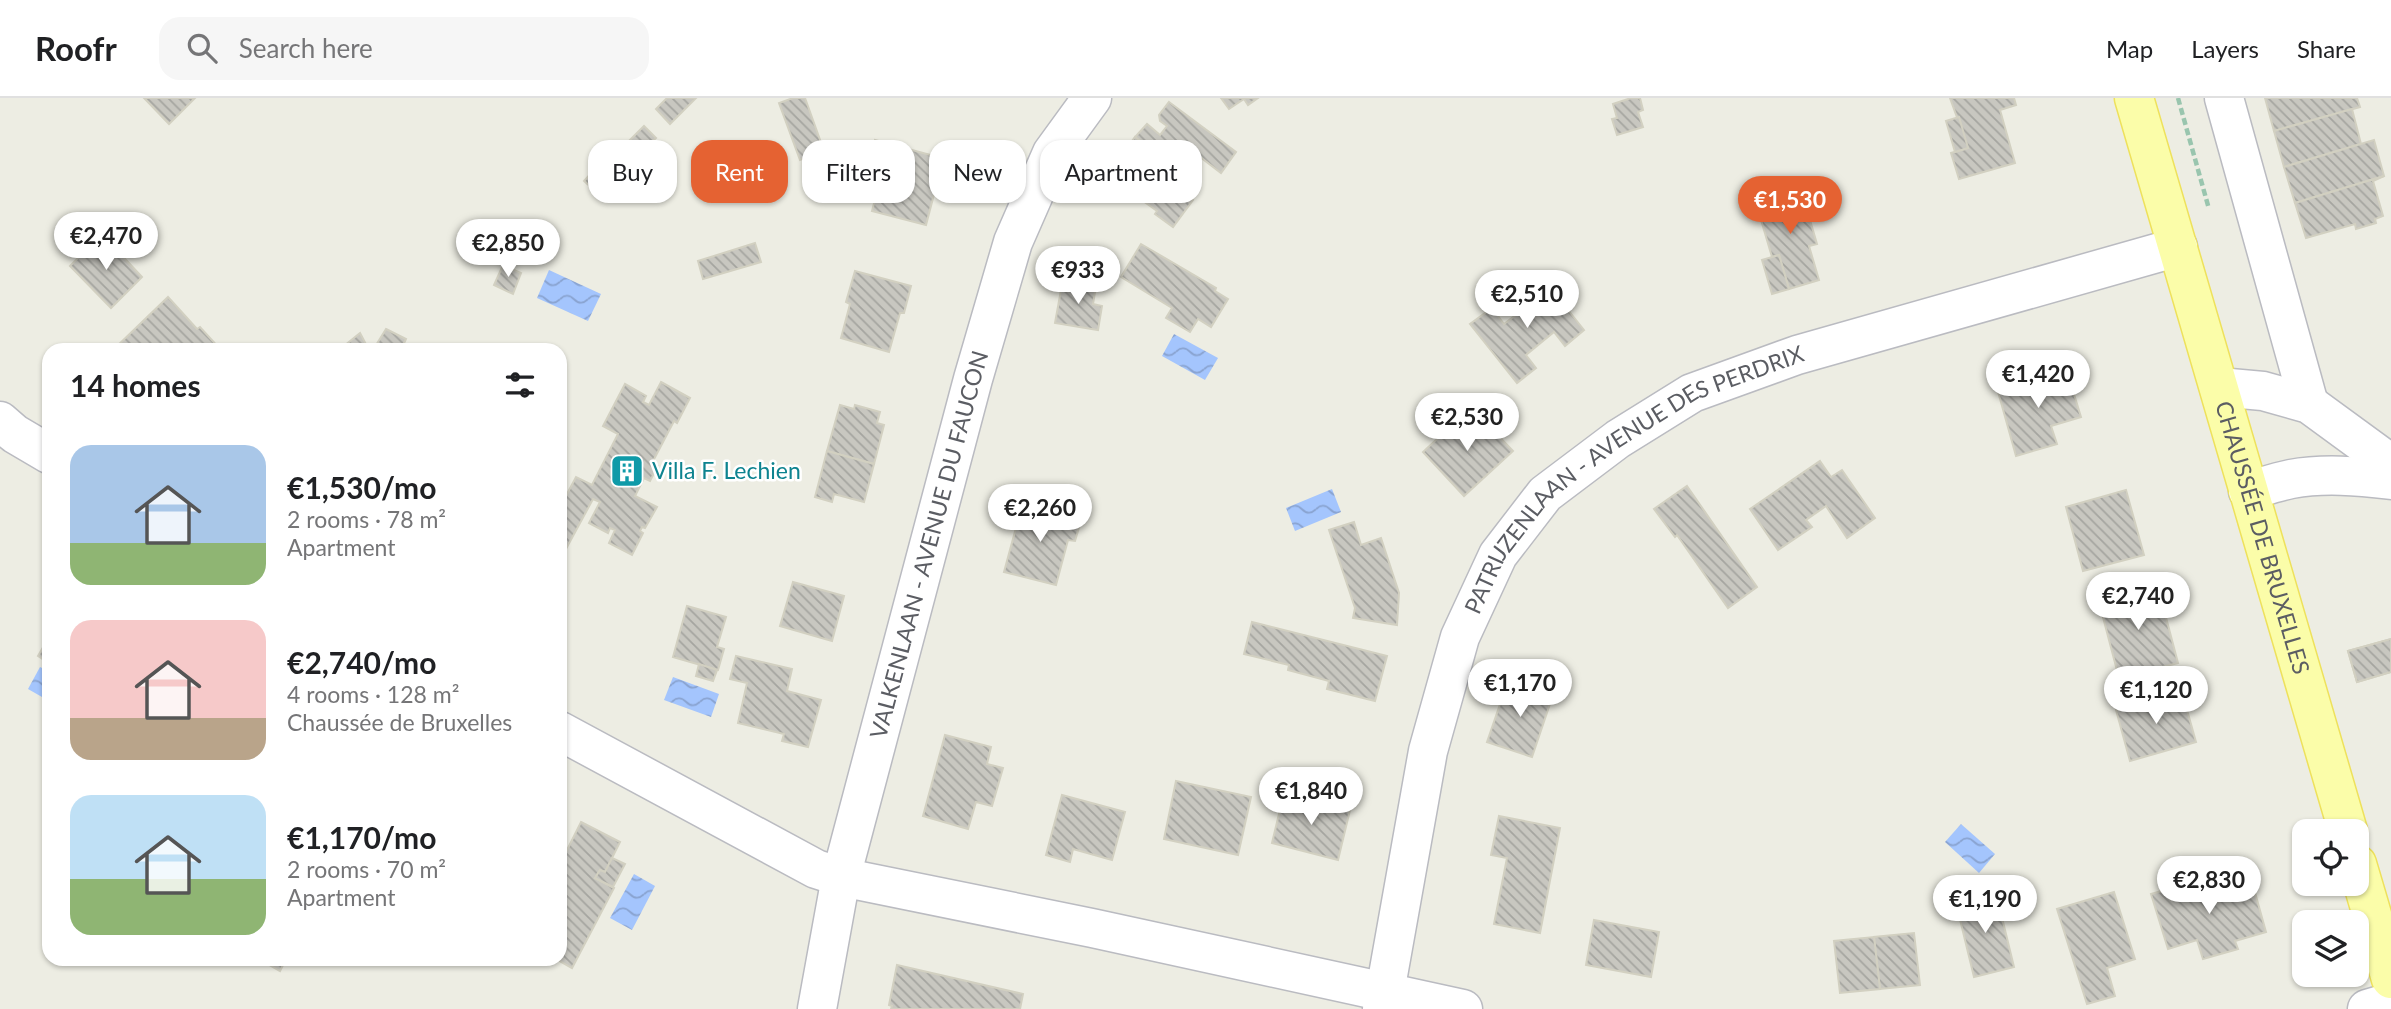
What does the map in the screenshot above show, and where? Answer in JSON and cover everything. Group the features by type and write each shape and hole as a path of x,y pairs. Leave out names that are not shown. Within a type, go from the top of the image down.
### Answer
{"main road":[{"name":"CHAUSSÉE DE BRUXELLES","path":"2134,98 2344,819"},
{"path":"2366,896 2391,979"}],"street":[{"name":"VALKENLAAN - AVENUE DU FAUCON","path":"817,1009 841,877 970,391 1013,242 1052,153 1092,98"},
{"path":"2224,98 2309,404"},
{"name":"PATRIJZENLAAN - AVENUE DES PERDRIX","path":"1384,1001 1429,751 1460,636 1498,555 1545,495 1618,439 1692,393 1797,355 2178,247"},
{"path":"2219,387 2263,391 2309,404 2391,464"},
{"path":"0,421 15,434 42,450"},
{"path":"2248,492 2289,480 2315,477 2350,475 2391,480"},
{"path":"567,735 816,869 841,877 1092,928 1384,1001 1463,1009"},
{"path":"2367,1009 2391,1002"}],"water":[{"path":"549,270 601,294 588,321 537,298"},
{"path":"1174,334 1218,358 1205,380 1162,356"},
{"path":"1332,489 1341,512 1295,531 1286,508"},
{"path":"40,667 42,668 42,697 28,689"},
{"path":"673,677 719,694 711,717 664,700"},
{"path":"1961,824 1995,854 1979,873 1945,842"},
{"path":"634,874 655,886 632,930 610,918"}],"building":[{"path":"144,98 195,98 169,124"},
{"path":"667,98 696,98 670,124 656,109"},
{"path":"793,98 805,98 820,140 802,140 802,159 800,160 779,103"},
{"path":"1221,98 1258,98 1248,105 1244,99 1229,109"},
{"path":"1640,98 1643,110 1638,112 1643,127 1617,135 1612,119 1617,118 1613,104"},
{"path":"1950,98 2014,98 2016,105 2000,110 2015,163 1959,179 1951,153 1968,148"},
{"path":"2265,98 2357,98 2360,107 2274,131"},
{"path":"1169,102 1236,152 1221,173 1202,159 1202,140 1139,140 1135,137 1147,124 1160,135 1167,126 1160,121 1159,115"},
{"path":"2352,109 2361,144 2284,167 2274,131"},
{"path":"1959,117 1968,148 1955,152 1946,121"},
{"path":"644,126 656,138 654,140 630,140"},
{"path":"2374,140 2384,176 2295,203 2284,167"},
{"path":"915,151 929,155 929,203 932,203 926,225 872,211 874,203 915,203"},
{"path":"2384,176 2373,181 2383,216 2375,219 2376,223 2356,229 2355,224 2306,238 2295,203"},
{"path":"1801,189 1817,244 1809,246 1819,280 1789,289 1779,255 1772,257 1756,203"},
{"path":"1146,203 1191,203 1173,227 1155,214 1157,211"},
{"path":"94,242 114,247 142,277 111,308 70,266"},
{"path":"755,243 761,262 703,279 698,261"},
{"path":"1141,244 1216,288 1215,291 1228,299 1211,327 1198,319 1190,332 1166,318 1172,308 1121,277"},
{"path":"1779,255 1789,289 1772,294 1762,260"},
{"path":"503,265 521,273 513,294 494,285"},
{"path":"855,271 911,286 889,352 841,338 850,304 846,302"},
{"path":"1063,279 1096,286 1093,304 1102,306 1098,330 1055,323"},
{"path":"1545,281 1584,330 1565,346 1554,332 1526,355 1536,368 1517,383 1470,324 1492,308 1504,324 1530,304 1525,297"},
{"path":"168,297 197,329 200,327 215,343 120,343"},
{"path":"386,329 406,339 404,343 377,343"},
{"path":"360,333 365,343 348,343"},
{"path":"2066,368 2081,417 2051,426 2057,444 2016,456 1997,388"},
{"name":"Villa F. Lechien","path":"661,382 690,398 677,423 674,421 652,463 658,466 650,481 644,478 635,496 657,507 645,528 642,527 640,531 643,533 632,555 609,543 615,530 610,528 608,533 589,523 600,502 593,499 567,547 567,494 576,477 592,485 618,434 603,426 625,384 646,396 643,402 649,405"},
{"path":"840,405 854,409 855,405 880,412 877,423 884,425 874,464 827,451"},
{"path":"1467,411 1484,430 1489,426 1513,451 1464,496 1423,452"},
{"path":"827,451 874,464 864,502 834,494 832,502 815,497"},
{"path":"1820,461 1831,477 1842,470 1875,518 1847,538 1826,506 1806,520 1812,527 1778,550 1750,509"},
{"path":"1687,486 1757,587 1728,608 1677,535 1675,537 1654,509"},
{"path":"2126,490 2144,555 2083,571 2066,507"},
{"path":"1019,504 1081,521 1075,541 1068,540 1056,585 1004,572 1017,524 1013,523"},
{"path":"1354,522 1361,545 1381,538 1399,593 1397,625 1353,618 1355,608 1329,530"},
{"path":"793,582 844,596 832,641 780,626"},
{"path":"2158,587 2178,663 2119,678 2099,602"},
{"path":"687,606 726,617 717,647 724,649 718,670 673,657"},
{"path":"1252,622 1387,656 1375,701 1327,689 1329,681 1288,670 1289,665 1244,654"},
{"path":"2391,639 2391,672 2357,682 2348,651"},
{"path":"2391,639 2391,672 2357,682 2348,651"},
{"path":"736,656 792,669 787,691 821,700 808,747 782,741 784,734 738,723 747,683 730,679"},
{"path":"699,664 717,670 713,681 696,676"},
{"path":"1508,681 1553,695 1532,757 1487,742"},
{"path":"2182,692 2196,742 2130,761 2116,710"},
{"path":"945,735 991,747 987,764 1003,768 992,806 976,802 968,829 923,816"},
{"path":"1176,781 1251,797 1238,855 1164,839"},
{"path":"1284,793 1350,810 1338,860 1272,843"},
{"path":"1062,795 1125,812 1112,860 1073,849 1070,862 1046,855"},
{"path":"1499,816 1560,828 1540,933 1494,924 1507,858 1491,855"},
{"path":"581,822 620,842 605,872 600,870 595,878 614,888 572,968 567,965 567,850"},
{"path":"612,858 625,864 613,887 595,878 600,870 605,872"},
{"path":"2251,878 2266,932 2235,941 2238,949 2203,959 2197,940 2168,949 2151,894 2200,880 2203,892"},
{"path":"2114,892 2135,959 2107,968 2115,996 2087,1004 2057,909"},
{"path":"1996,893 2014,967 1974,977 1956,903"},
{"path":"1594,920 1659,932 1651,977 1586,965"},
{"path":"1914,933 1920,985 1880,989 1874,937"},
{"path":"1874,937 1880,989 1840,993 1834,941"},
{"path":"897,965 1023,994 1020,1009 891,1009 892,1006 889,1005"}],"place":[{"name":"Villa F. Lechien","path":"627,471"}]}
